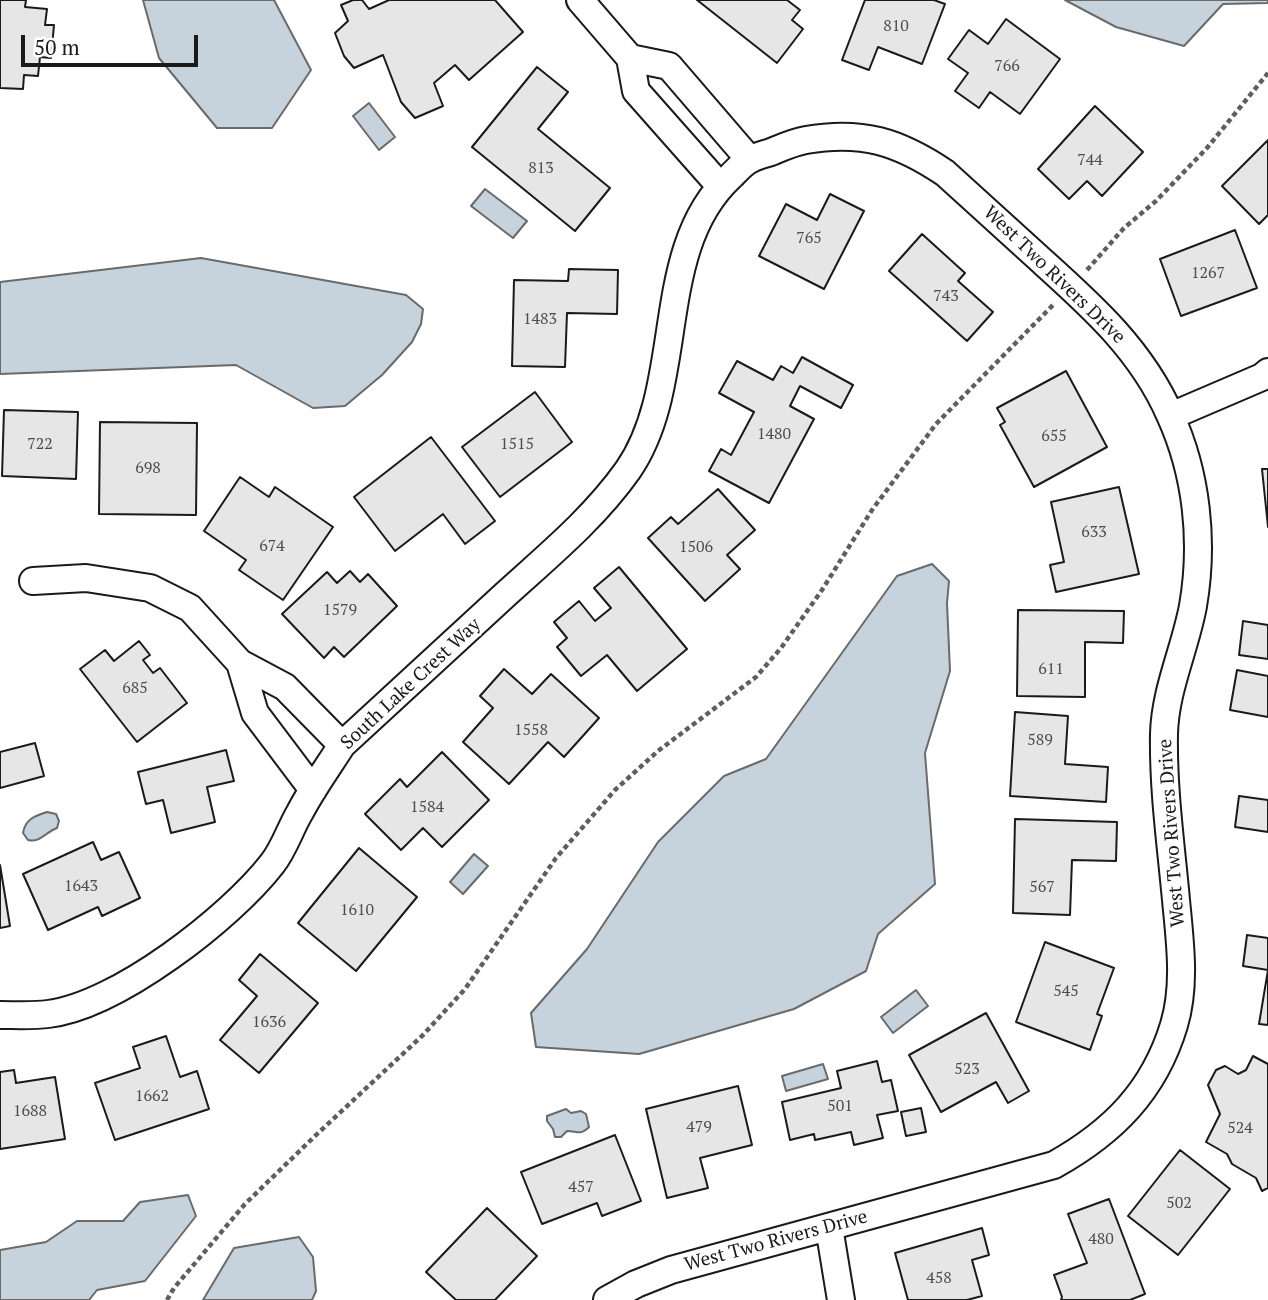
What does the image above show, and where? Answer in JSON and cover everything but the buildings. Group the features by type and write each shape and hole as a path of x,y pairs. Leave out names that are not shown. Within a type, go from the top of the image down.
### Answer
{"street":[{"path":"579,0 631,58 636,91 720,186"},
{"path":"631,58 669,66 749,159"},
{"name":"West Two Rivers Drive","path":"607,1300 636,1284 671,1270 1054,1165 1084,1148 1111,1128 1139,1097 1162,1058 1175,1023 1182,972 1164,784 1164,732 1173,676 1192,606 1198,534 1189,471 1171,416 1138,359 1114,329 945,173 918,155 892,143 862,137 829,136 797,141 749,159 720,186 694,230 683,261 673,315"},
{"name":"South Lake Crest Way","path":"0,1015 49,1014 94,1001 136,979 176,951 215,922 247,892 274,863 313,790 342,745 590,518 627,470 646,441 660,392 673,315"},
{"path":"1171,416 1268,372"},
{"path":"33,581 86,578 150,588 190,608 240,663 285,687 342,745"},
{"path":"240,663 255,713 313,790"},
{"path":"829,1227 841,1300"}],"path":[{"path":"1086,271 1124,229 1156,201 1207,148 1268,73"},
{"path":"167,1300 174,1288 245,1205 423,1035 465,989 556,858 615,790 658,751 757,677 781,648 822,590 872,510 936,424 1061,298"}],"shaded area":[{"path":"143,0 274,0 311,70 272,128 217,128 159,58"},
{"path":"1065,0 1268,0 1268,3 1223,4 1184,46 1116,27"},
{"path":"369,103 395,137 379,150 353,116"},
{"path":"485,189 527,221 513,238 471,206"},
{"path":"201,258 406,295 423,309 421,324 412,342 382,375 345,406 313,408 236,365 0,374 0,282"},
{"path":"932,564 949,581 947,603 950,671 925,753 935,884 878,934 866,971 794,1009 639,1054 536,1047 531,1013 587,949 658,842 724,776 766,759 897,576"},
{"path":"47,812 56,814 59,821 57,828 40,839 28,840 23,833 28,821"},
{"path":"474,854 488,866 463,894 450,882"},
{"path":"916,990 928,1006 893,1033 881,1017"},
{"path":"823,1064 828,1079 786,1091 782,1076"},
{"path":"566,1109 571,1113 581,1111 586,1114 589,1127 581,1132 567,1131 561,1137 555,1137 547,1116"},
{"path":"188,1195 196,1216 145,1281 97,1290 89,1300 0,1300 0,1250 46,1242 77,1221 123,1221 140,1202"},
{"path":"299,1237 313,1257 316,1291 312,1300 203,1300 234,1248"}]}
